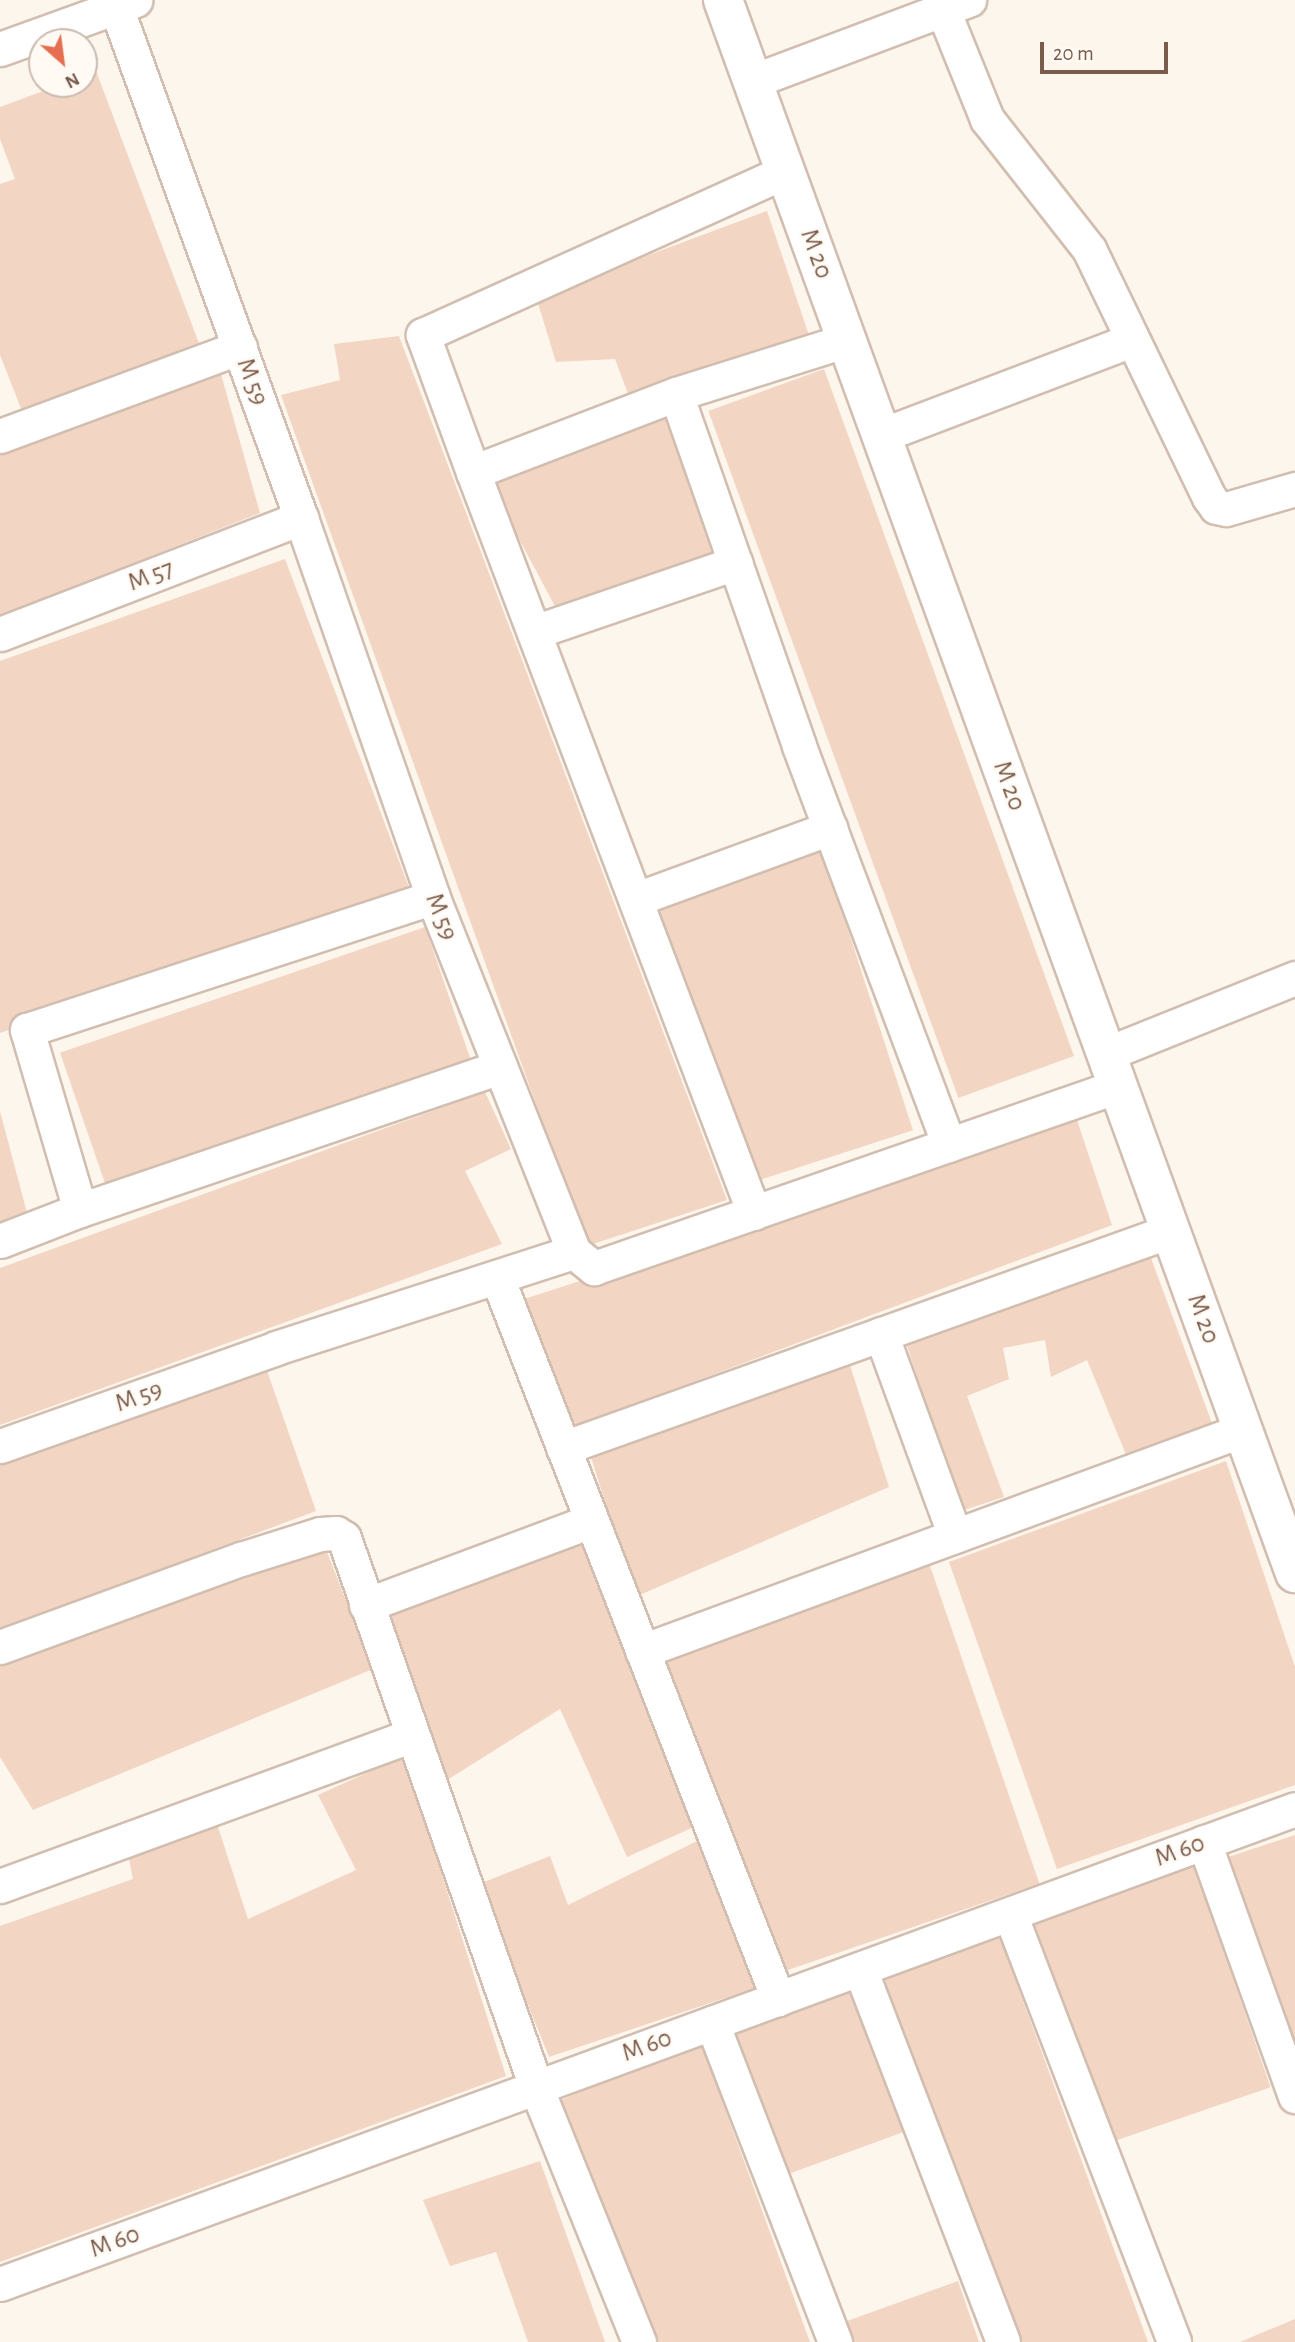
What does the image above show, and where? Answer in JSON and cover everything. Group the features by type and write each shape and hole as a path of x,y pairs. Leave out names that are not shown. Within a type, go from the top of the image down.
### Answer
{"street":[{"name":"M 20","path":"723,0 1295,1573"},
{"path":"0,49 126,4"},
{"name":"M 59","path":"0,1446 276,1348 574,1252 433,897 240,347 126,4"},
{"path":"753,81 956,5 987,119 1089,249 1216,507 1241,508 1295,489"},
{"path":"754,1213 422,335 786,171"},
{"path":"473,472 676,394 847,340"},
{"path":"882,435 1132,340"},
{"path":"0,436 240,347"},
{"path":"676,394 830,828 949,1145"},
{"name":"M 57","path":"0,634 301,518"},
{"path":"534,632 735,564"},
{"path":"636,899 830,828"},
{"path":"80,1210 27,1030 433,897"},
{"path":"574,1252 594,1268 949,1145 1112,1070 1295,978"},
{"path":"0,1241 80,1210 500,1066"},
{"path":"563,1448 1170,1231"},
{"path":"496,1277 778,1999"},
{"path":"881,1334 955,1536"},
{"path":"642,1651 1243,1430"},
{"path":"366,1605 591,1521"},
{"path":"0,1647 241,1559 328,1532 344,1538 536,2087 639,2342"},
{"path":"0,1886 412,1735"},
{"name":"M 60","path":"0,2284 1295,1809"},
{"path":"1204,1842 1295,2096"},
{"path":"1010,1914 1174,2342"},
{"path":"860,1969 1003,2342"},
{"path":"712,2023 835,2342"}],"building":[{"path":"98,76 200,346 24,416 0,355 0,184 15,179 0,139 0,107 28,97 98,98"},
{"path":"767,211 812,344 631,402 615,359 556,362 536,297"},
{"path":"399,336 727,1200 587,1246 281,395 340,380 334,344"},
{"path":"219,367 260,513 0,616 0,449"},
{"path":"824,369 1074,1056 958,1098 708,411"},
{"path":"666,411 713,556 558,612 490,484"},
{"path":"285,559 410,890 0,1033 0,661"},
{"path":"820,844 913,1130 742,1186 649,900"},
{"path":"425,927 472,1063 107,1189 60,1053"},
{"path":"485,1092 511,1149 465,1171 502,1244 0,1425 0,1268"},
{"path":"0,1111 27,1213 0,1222"},
{"path":"1077,1120 1112,1225 573,1427 518,1301"},
{"path":"1151,1258 1213,1426 1127,1457 1087,1360 1051,1377 1045,1340 1003,1348 1009,1379 967,1396 1004,1497 961,1511 905,1340"},
{"path":"847,1356 889,1487 635,1597 589,1451"},
{"path":"265,1365 316,1511 0,1629 0,1463"},
{"path":"1226,1461 1295,1667 1295,1785 1057,1869 949,1562"},
{"path":"583,1533 696,1826 627,1857 560,1709 447,1780 383,1610"},
{"path":"325,1547 373,1669 33,1810 0,1757 0,1663"},
{"path":"929,1563 1039,1884 770,1976 660,1656"},
{"path":"404,1756 506,2076 0,2262 0,1926 133,1879 129,1859 216,1821 248,1919 356,1870 318,1795"},
{"path":"1295,1835 1295,2051 1225,1858"},
{"path":"699,1840 755,1988 549,2057 479,1884 550,1856 568,1905"},
{"path":"1194,1865 1271,2087 1101,2145 1025,1923"},
{"path":"997,1930 1148,2342 1021,2342 882,1976"},
{"path":"851,1983 905,2131 777,2178 723,2030"},
{"path":"701,2043 810,2342 659,2342 561,2100"},
{"path":"540,2161 605,2342 528,2342 496,2252 450,2266 423,2200"},
{"path":"958,2281 979,2342 842,2342 836,2325"},
{"path":"1295,2319 1295,2342 1240,2342"}]}
